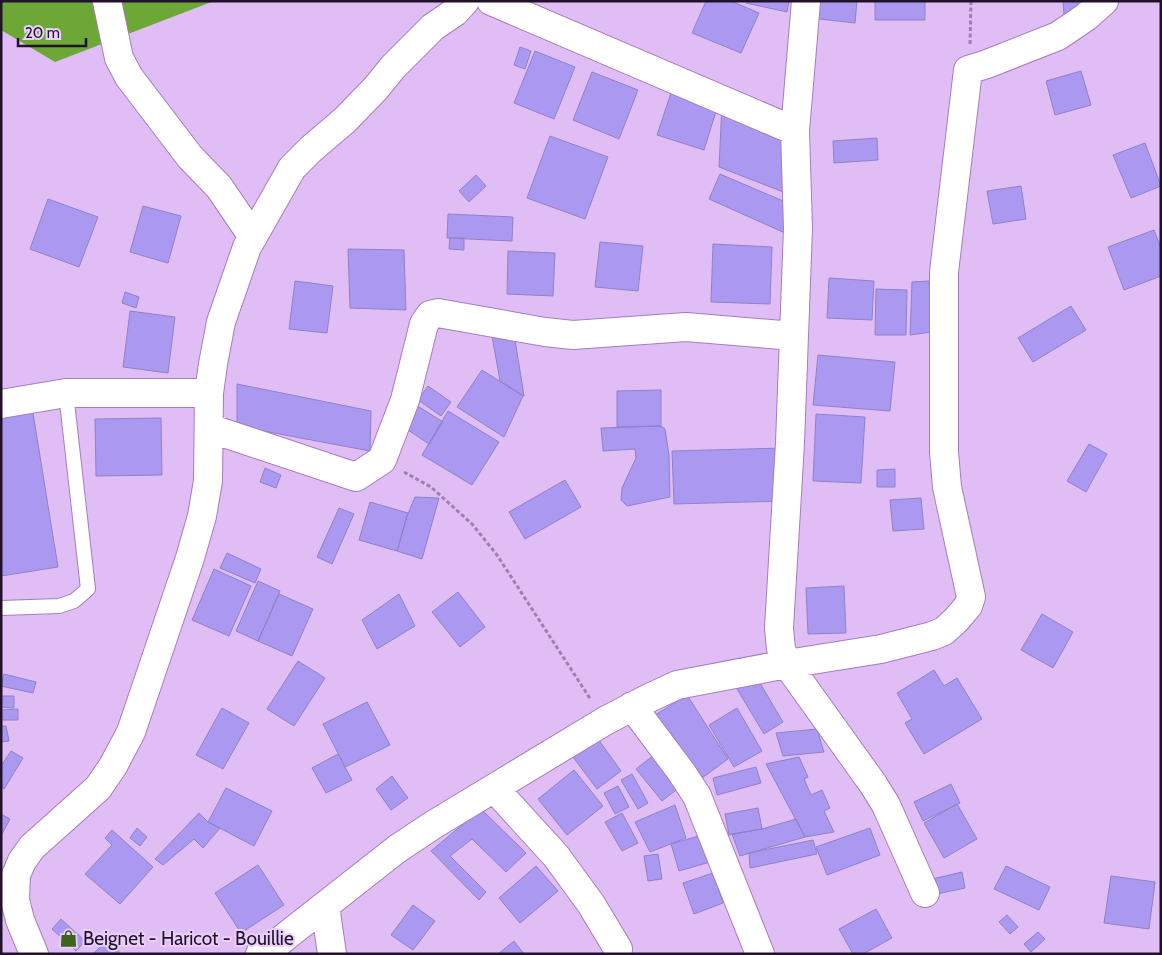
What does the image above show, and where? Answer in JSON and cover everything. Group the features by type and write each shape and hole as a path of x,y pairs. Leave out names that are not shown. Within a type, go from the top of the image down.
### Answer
{"street":[{"path":"107,1 119,58 129,77 190,157 219,188 253,237"},
{"path":"34,954 20,920 15,900 16,876 22,861 32,846 98,788 113,766 131,732 190,558 202,516 208,481 209,393 221,322 247,246 292,168 345,120 427,33 455,12 466,1"},
{"path":"491,1 795,131"},
{"path":"806,1 795,131 798,228 790,453 779,628 781,648 787,664 886,805 925,893"},
{"path":"260,954 397,849 494,788 632,706 677,685 881,648 932,636 944,631 968,606 971,597 947,487 944,452 944,272 968,70 1058,36 1104,1"},
{"path":"208,428 356,477 382,460 406,400 424,324 430,315 438,313 545,332 573,335 686,328 794,336"},
{"path":"1,404 66,393 209,393"},
{"path":"632,706 682,773 696,796 760,954"},
{"path":"494,788 556,856 591,904 618,949"},
{"path":"325,906 332,954"}],"lane":[{"path":"1,608 59,606 74,602 88,589 66,393"}],"path":[{"path":"968,70 971,1"},
{"path":"382,460 431,487 472,524 497,555 606,721"}],"green space":[{"path":"1,1 214,1 55,62 1,30"}],"building":[{"path":"706,1 731,1 759,13 741,53 692,33"},
{"path":"747,1 789,1 787,12 746,3"},
{"path":"812,1 857,1 855,23 811,18"},
{"path":"875,1 925,1 925,20 875,20"},
{"path":"1063,1 1078,1 1078,15 1064,15"},
{"path":"520,47 531,51 525,69 514,65"},
{"path":"535,51 575,67 554,119 514,103"},
{"path":"1081,71 1091,105 1055,115 1046,81"},
{"path":"592,72 638,90 619,139 573,120"},
{"path":"672,90 718,105 704,150 657,135"},
{"path":"722,105 793,132 791,195 719,167"},
{"path":"550,136 608,157 585,219 527,198"},
{"path":"877,138 878,160 834,163 833,141"},
{"path":"1145,143 1161,186 1131,198 1113,155"},
{"path":"720,174 797,207 785,233 709,199"},
{"path":"476,175 486,186 469,202 459,191"},
{"path":"1021,186 1026,219 993,224 987,191"},
{"path":"48,199 98,217 79,267 30,249"},
{"path":"143,206 181,216 168,263 130,252"},
{"path":"448,214 513,217 512,241 447,238"},
{"path":"1154,230 1161,248 1161,276 1124,290 1108,247"},
{"path":"450,238 464,238 464,250 449,249"},
{"path":"600,242 643,246 638,291 595,287"},
{"path":"713,244 772,247 770,304 711,302"},
{"path":"348,249 404,250 406,310 350,308"},
{"path":"508,251 555,253 553,296 507,294"},
{"path":"829,278 874,281 872,320 827,318"},
{"path":"295,281 333,286 327,333 289,329"},
{"path":"929,281 932,332 910,335 912,282"},
{"path":"876,289 907,290 906,335 875,335"},
{"path":"125,292 139,297 136,308 122,303"},
{"path":"1071,306 1086,330 1033,362 1018,338"},
{"path":"130,311 175,317 168,373 123,367"},
{"path":"512,321 524,396 500,381 490,325"},
{"path":"818,355 895,362 890,411 813,405"},
{"path":"482,370 523,396 504,437 457,407"},
{"path":"237,384 371,411 370,451 237,426"},
{"path":"428,386 451,402 441,416 418,400"},
{"path":"661,390 661,426 617,427 617,391"},
{"path":"416,405 443,422 429,444 402,426"},
{"path":"32,407 58,567 1,576 1,412"},
{"path":"448,411 499,442 472,485 422,455"},
{"path":"816,414 865,417 861,483 813,481"},
{"path":"161,418 162,475 96,476 95,419"},
{"path":"661,426 665,429 669,455 670,497 627,506 621,500 622,488 636,458 635,449 603,451 601,428"},
{"path":"1089,444 1107,454 1086,492 1067,481"},
{"path":"783,448 784,501 674,504 672,451"},
{"path":"265,468 281,475 276,488 260,482"},
{"path":"895,469 895,487 877,487 877,470"},
{"path":"565,480 581,507 525,539 509,512"},
{"path":"415,497 439,498 422,559 397,551 407,516"},
{"path":"921,498 924,529 893,531 890,500"},
{"path":"370,502 408,513 397,551 359,540"},
{"path":"339,508 354,514 332,564 317,557"},
{"path":"227,553 261,569 255,583 220,568"},
{"path":"214,569 251,586 229,636 192,620"},
{"path":"258,581 280,591 258,641 236,631"},
{"path":"844,586 846,633 808,634 806,588"},
{"path":"458,592 485,627 460,647 432,612"},
{"path":"279,594 313,609 292,656 258,641"},
{"path":"399,594 415,626 377,649 362,620"},
{"path":"1042,614 1073,632 1053,668 1021,650"},
{"path":"298,661 325,678 294,726 267,709"},
{"path":"934,670 944,686 957,678 982,719 924,754 905,723 912,719 897,693"},
{"path":"4,674 36,682 33,693 1,686"},
{"path":"757,678 783,722 764,734 737,689"},
{"path":"687,695 728,759 702,778 655,715"},
{"path":"1,696 14,696 14,708 1,707"},
{"path":"367,702 390,745 345,767 323,724"},
{"path":"222,708 249,723 223,769 196,755"},
{"path":"737,708 762,751 734,767 709,725"},
{"path":"18,709 18,720 1,720 1,710"},
{"path":"1,726 6,726 9,741 1,742"},
{"path":"817,729 824,752 783,756 776,733"},
{"path":"598,739 621,771 597,789 573,757"},
{"path":"11,751 23,758 4,789 1,787 1,766"},
{"path":"338,754 352,780 326,793 312,768"},
{"path":"654,755 680,787 662,801 636,769"},
{"path":"799,757 808,777 804,779 811,795 822,790 830,808 824,811 834,832 805,837 766,764"},
{"path":"756,767 761,783 717,795 713,778"},
{"path":"574,770 603,806 567,835 538,799"},
{"path":"632,774 648,803 638,809 621,780"},
{"path":"392,776 408,798 391,810 376,789"},
{"path":"951,784 960,803 923,821 914,802"},
{"path":"618,786 629,807 615,814 604,793"},
{"path":"226,788 272,811 254,846 208,822"},
{"path":"957,804 977,839 944,858 924,823"},
{"path":"675,805 686,838 650,852 635,822"},
{"path":"758,808 762,829 729,835 725,814"},
{"path":"481,809 526,853 506,872 472,839 450,856 486,892 479,900 431,851"},
{"path":"199,813 208,822 220,828 203,848 194,839 163,865 155,859"},
{"path":"622,813 638,843 622,851 605,822"},
{"path":"1,814 10,819 1,836"},
{"path":"796,819 805,837 740,856 732,834 762,829"},
{"path":"137,828 147,837 140,846 130,838"},
{"path":"870,828 880,855 827,875 816,847"},
{"path":"112,830 153,867 120,904 85,874 112,845 105,838"},
{"path":"702,835 710,862 679,871 671,844"},
{"path":"813,840 817,854 750,868 749,853"},
{"path":"658,854 662,879 648,881 644,856"},
{"path":"258,865 284,905 241,933 215,893"},
{"path":"536,866 558,891 520,923 499,898"},
{"path":"1006,866 1050,887 1039,910 994,889"},
{"path":"962,872 965,888 932,895 928,880"},
{"path":"713,873 723,903 694,914 683,883"},
{"path":"1111,876 1155,882 1149,929 1104,923"},
{"path":"413,905 435,921 413,950 391,935"},
{"path":"876,909 892,938 863,954 853,954 839,929"},
{"path":"1007,915 1018,927 1010,934 999,922"},
{"path":"61,919 85,941 76,951 52,929"},
{"path":"1038,932 1045,939 1031,952 1024,944"},
{"path":"108,939 121,954 93,954"},
{"path":"514,941 524,954 498,954"}],"place":[{"name":"Beignet - Haricot - Bouillie","path":"69,938"}]}
